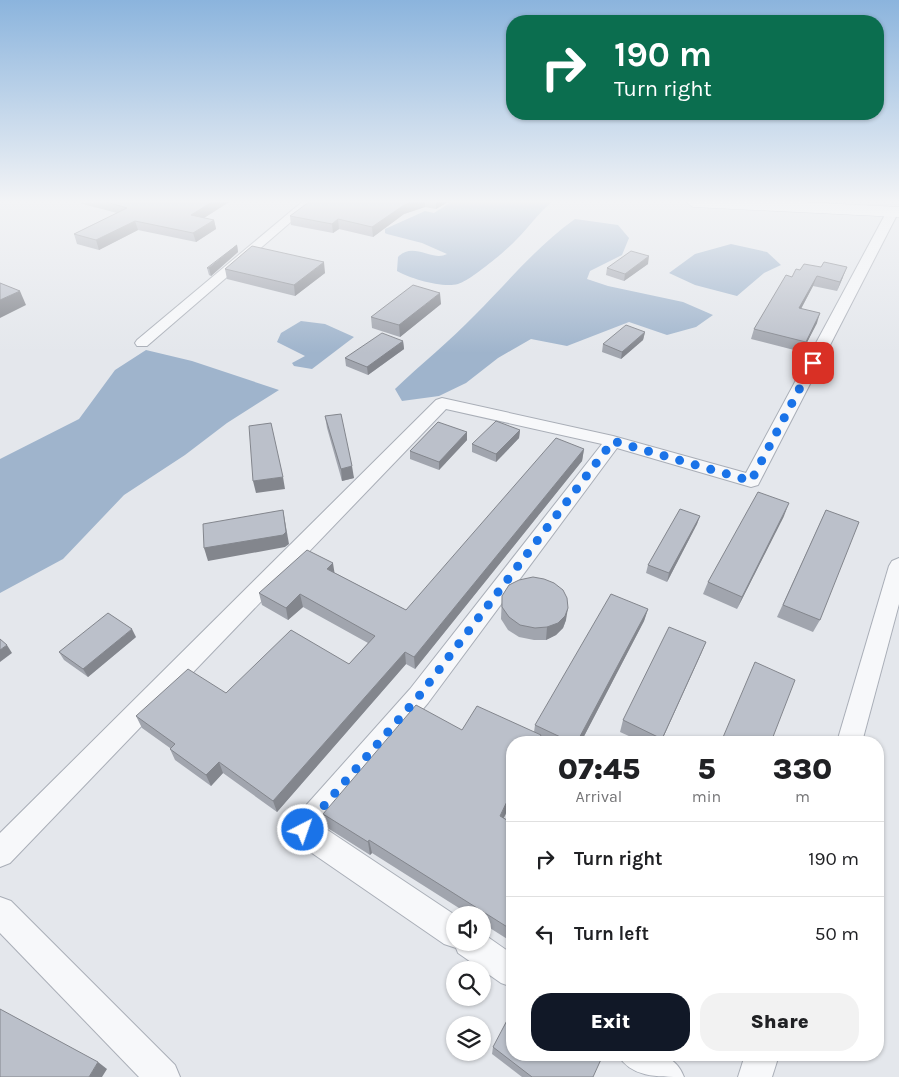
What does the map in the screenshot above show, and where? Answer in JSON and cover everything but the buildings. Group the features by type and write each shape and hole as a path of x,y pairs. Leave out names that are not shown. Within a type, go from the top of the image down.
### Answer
{"street":[{"path":"142,343 249,252"},
{"path":"0,853 442,403 613,441 751,481 874,252"},
{"path":"446,927 303,830 419,696 613,441"},
{"path":"852,736 899,566"},
{"path":"0,912 163,1077"},
{"path":"482,951 506,968"},
{"path":"644,1061 667,1077"},
{"path":"756,1077 760,1061"}],"water":[{"path":"421,252 435,256 447,254 443,252 502,252 480,271 458,284 444,285 427,282 397,271 398,257 404,253"},
{"path":"623,252 622,255 590,271 587,279 608,286 683,302 713,315 696,327 667,335 629,322 567,346 531,339 498,358 466,383 439,396 402,401 395,389 465,325 535,253"},
{"path":"701,252 767,252 781,265 764,273 737,296 695,285 669,273 695,254"},
{"path":"301,321 325,324 354,337 312,369 294,366 292,363 305,356 277,342 281,333"},
{"path":"146,350 192,361 279,390 227,423 185,455 124,495 63,559 0,593 0,459 79,419 115,370"}],"route":[{"path":"303,830 419,696 613,441 751,481 813,363"}]}
